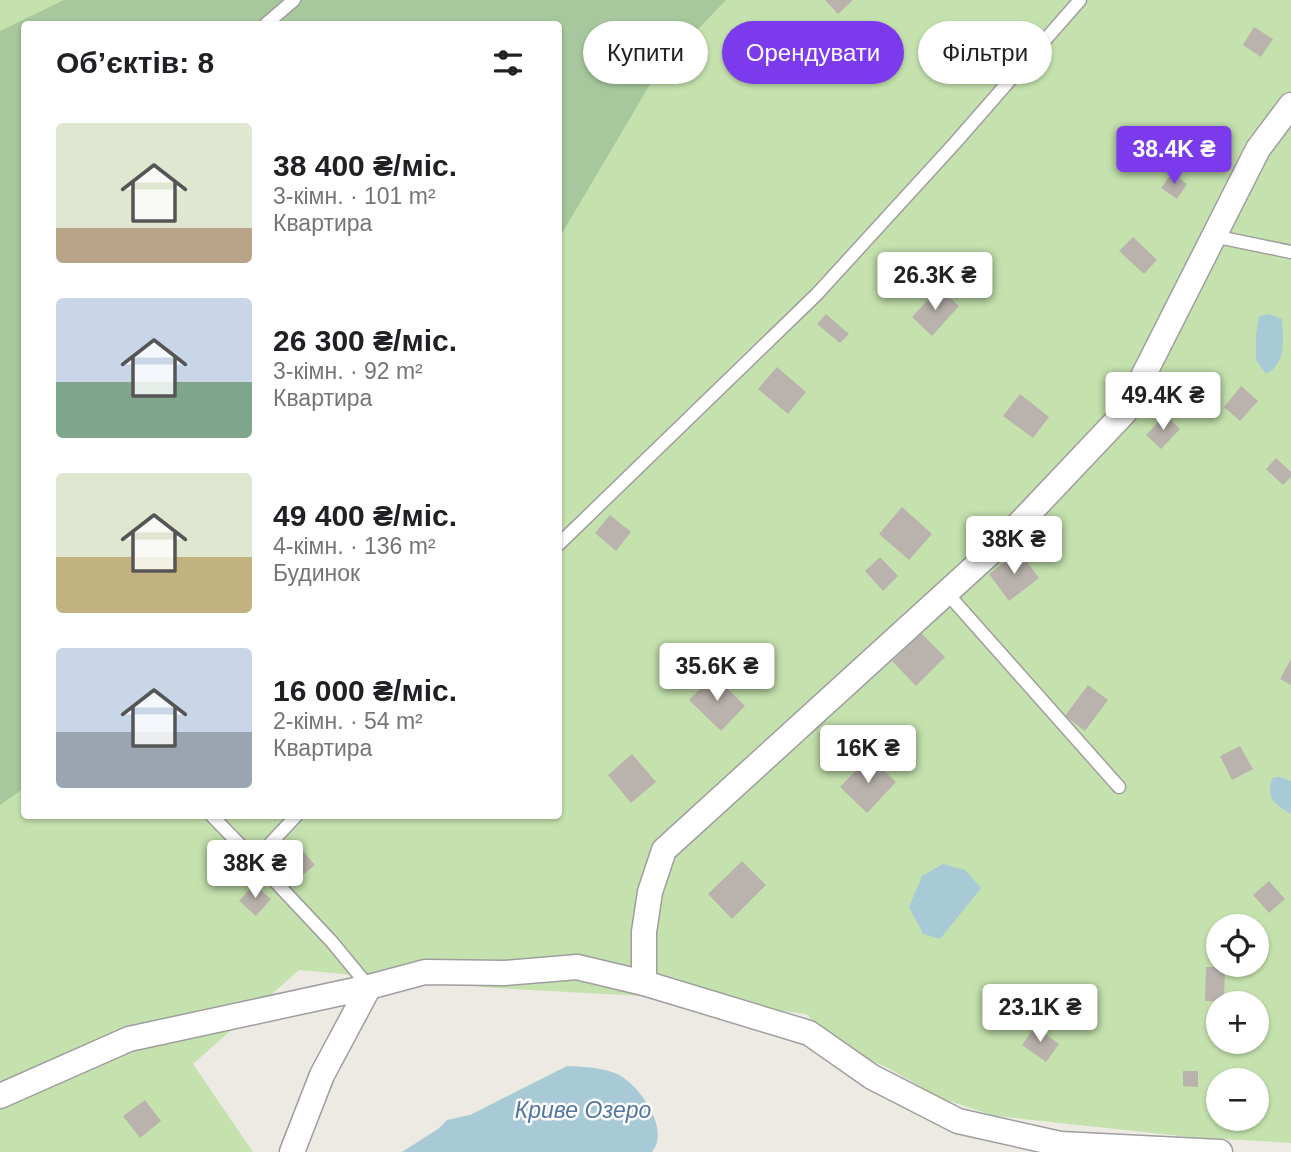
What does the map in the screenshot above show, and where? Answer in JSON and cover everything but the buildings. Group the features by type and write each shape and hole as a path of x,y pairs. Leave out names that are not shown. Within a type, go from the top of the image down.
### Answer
{"street":[{"path":"644,983 644,932 650,892 664,850 1001,543 1125,412 1258,149 1291,105"},
{"path":"0,1096 129,1039 369,987 425,972 505,973 578,967 644,983 810,1033 872,1077 958,1121 1060,1144 1220,1152"},
{"path":"292,1152 322,1075 369,987"}],"lane":[{"path":"270,21 294,0"},
{"path":"562,541 817,294 955,143 1080,0"},
{"path":"1213,236 1291,252"},
{"path":"946,592 1119,787"},
{"path":"215,819 332,942 369,987"},
{"path":"256,860 293,819"}],"green space":[{"path":"0,0 1291,0 1291,1143 1190,1137 995,1116 940,1098 888,1068 849,1051 806,1014 678,998 494,988 299,970 193,1064 253,1152 0,1152"},
{"path":"64,0 726,0 706,21 583,21 583,84 650,84 562,233 562,21 21,21 21,790 0,805 0,31"}],"water":[{"path":"1269,314 1282,319 1283,342 1278,364 1266,374 1256,360 1256,335 1259,316"},
{"path":"1280,777 1291,781 1291,814 1276,804 1271,796 1272,778"},
{"path":"943,864 965,870 981,888 940,939 923,934 909,907 922,876"},
{"name":"Криве Озеро","path":"567,1066 611,1072 626,1079 634,1087 650,1108 655,1120 658,1132 652,1152 402,1152 438,1129 447,1120 470,1115"}]}
